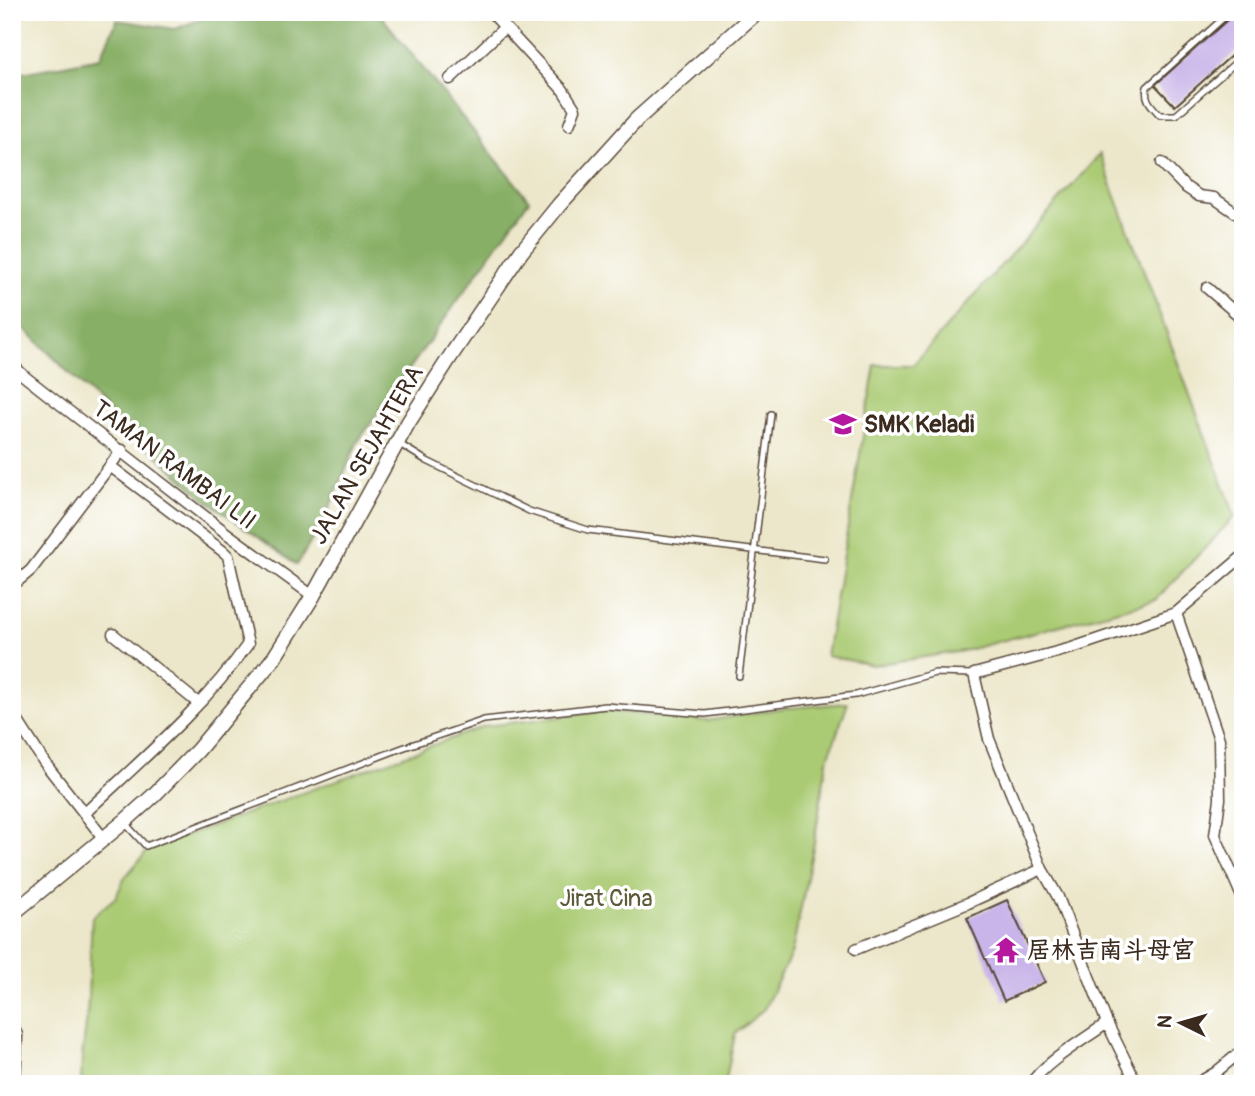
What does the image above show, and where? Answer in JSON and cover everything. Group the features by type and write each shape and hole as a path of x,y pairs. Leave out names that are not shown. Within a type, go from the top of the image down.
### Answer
{"street":[{"path":"491,12 563,90 575,109 569,125"},
{"name":"JALAN SEJAHTERA","path":"12,914 124,822 198,750 274,657 313,596 397,442 450,356 521,252 559,205 637,119 757,12"},
{"path":"450,79 505,27"},
{"path":"1162,163 1184,186 1199,196 1214,198 1243,218"},
{"path":"1207,288 1243,319"},
{"name":"TAMAN RAMBAI LII","path":"12,364 225,532 313,596"},
{"path":"12,586 31,570 121,450"},
{"path":"85,813 171,732 231,667 248,644 228,556 110,466"},
{"path":"1138,1084 1107,1023 1058,897 1042,869 989,739 974,674 1072,648 1176,613 1243,556"},
{"path":"1176,613 1219,739 1220,799 1215,835 1243,900"},
{"path":"113,634 198,704"},
{"path":"12,712 44,762 104,839"},
{"path":"856,949 1042,869"},
{"path":"12,1023 18,1035 15,1084"},
{"path":"1031,1084 1047,1066 1107,1023"},
{"path":"1196,1084 1238,1054"}],"lane":[{"path":"1230,12 1147,87 1147,100 1160,115 1176,116 1243,56"},
{"path":"739,676 771,414"},
{"path":"397,442 428,461 529,511 589,530 825,559"},
{"path":"124,822 146,846 389,752 484,720 606,706 705,714 856,695 935,673 974,674"}],"green space":[{"path":"220,12 378,12 529,200 357,443 326,516 297,565 205,499 109,413 12,316 12,75 100,58 117,20 175,29"},
{"path":"1100,154 1235,516 1156,600 963,651 873,665 826,656 875,365 913,365"},
{"name":"Jirat Cina","path":"848,703 827,761 792,952 764,1009 735,1034 725,1084 81,1084 92,917 116,897 125,877 149,849 485,726 606,711 707,721 777,709"}],"building":[{"path":"1236,12 1243,12 1243,45 1175,106 1155,85"},
{"name":"居林吉南斗母宫","path":"1007,900 1045,982 1004,1001 967,918"}],"place":[{"name":"SMK Keladi","path":"843,424"},
{"name":"居林吉南斗母宫","path":"1006,950"}]}
